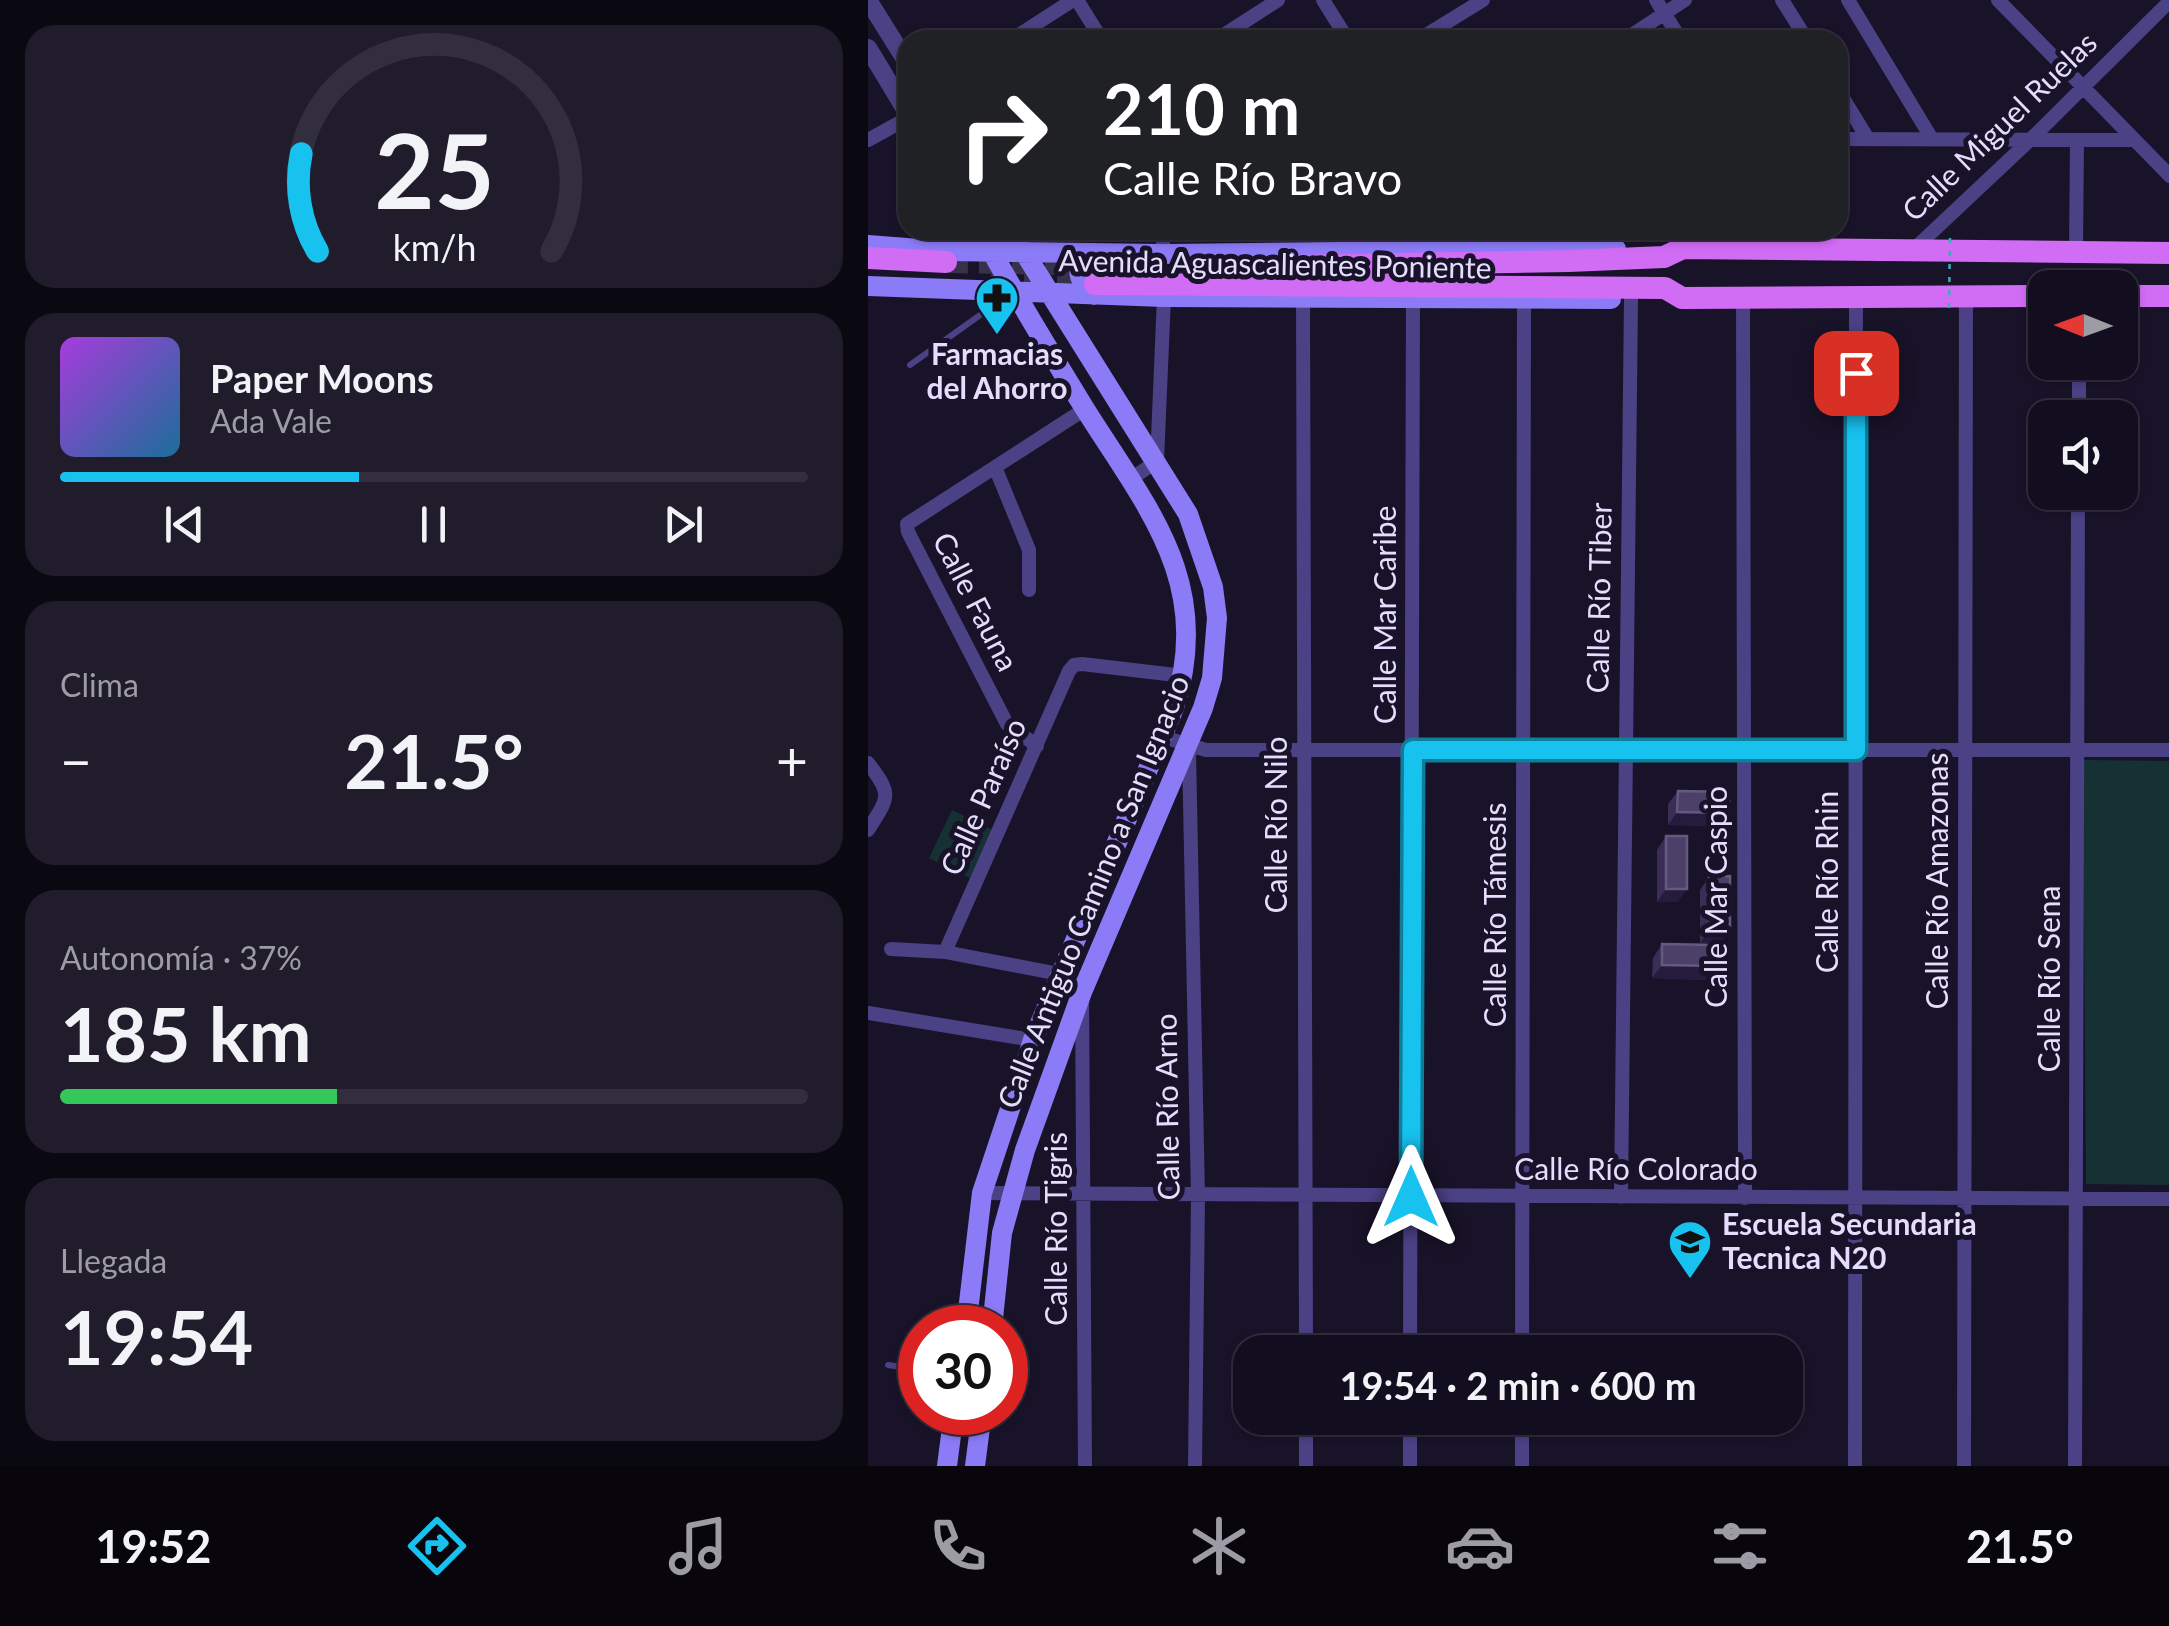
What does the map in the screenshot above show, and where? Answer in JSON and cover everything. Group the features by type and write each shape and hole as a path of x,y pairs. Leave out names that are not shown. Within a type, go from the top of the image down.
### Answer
{"main road":[{"name":"Avenida Aguascalientes Poniente","path":"868,258 953,248 1163,254 1410,240 1683,248 1735,240"},
{"name":"Avenida Aguascalientes Poniente","path":"1758,240 1913,250 2170,253"},
{"path":"868,245 921,250 939,243 953,248 965,264 955,289"},
{"name":"Avenida Aguascalientes Poniente","path":"1233,267 1569,262 1664,257 1683,248"},
{"name":"Calle Antiguo Camino a San Ignacio","path":"969,1305 982,1193 1059,974 1163,737 1184,676 1188,631 1172,556 1131,479 992,252"},
{"name":"Calle Antiguo Camino a San Ignacio","path":"994,1305 1010,1194 1082,992 1188,747 1212,678 1217,618 1212,587 1188,514 1024,252"},
{"path":"1094,253 1084,258 1078,271 1079,280 1094,289"},
{"name":"Avenida Aguascalientes Poniente","path":"868,286 1049,293 1094,289 1665,288 1682,298"},
{"name":"Avenida Aguascalientes Poniente","path":"1094,289 1164,297 1743,296 1958,302 2028,297"},
{"path":"2138,296 2170,296"},
{"path":"947,1466 951,1435"},
{"path":"975,1466 979,1435"}],"street":[{"path":"868,0 898,48"},
{"path":"1027,30 1075,0 1095,30"},
{"path":"1232,30 1278,0"},
{"path":"1323,0 1342,30"},
{"path":"1434,30 1483,0"},
{"path":"1656,0 1674,30"},
{"path":"1640,30 1684,0"},
{"path":"1782,0 1801,30"},
{"path":"1848,0 1932,139"},
{"path":"1998,0 2170,176"},
{"name":"Calle Miguel Ruelas","path":"1913,250 2170,1"},
{"path":"868,48 898,99"},
{"path":"1848,106 1868,139"},
{"path":"868,140 898,122"},
{"path":"1848,139 2134,140"},
{"path":"2076,140 2076,251"},
{"name":"Calle Antiguo Camino a San Ignacio","path":"984,240 992,252"},
{"name":"Calle Antiguo Camino a San Ignacio","path":"1016,240 1024,252"},
{"path":"1163,240 1163,254"},
{"name":"Calle Mar Caspio","path":"1743,296 1745,1198"},
{"path":"1131,479 1156,461 1164,297"},
{"name":"Calle Río Nilo","path":"1303,298 1306,1335"},
{"name":"Calle Mar Caribe","path":"1410,1335 1414,298"},
{"name":"Calle Río Támesis","path":"1522,1335 1524,298"},
{"name":"Calle Río Rhin","path":"1855,1466 1856,298"},
{"name":"Calle Río Tiber","path":"1621,1198 1631,299"},
{"name":"Calle Río Amazonas","path":"1958,302 1966,750 1964,1466"},
{"path":"1029,590 1029,550 995,467 1085,409"},
{"name":"Calle Fauna","path":"995,467 911,518 908,532 1007,724 1037,746"},
{"name":"Calle Río Sena","path":"2075,1466 2078,510"},
{"name":"Calle Paraíso","path":"946,952 1068,671 1074,665 1184,676"},
{"path":"1163,737 1188,747 1305,750 2170,750"},
{"name":"Calle Río Arno","path":"1188,747 1198,1196 1195,1466"},
{"path":"868,763 887,793 886,802 868,830"},
{"path":"891,949 946,952 1059,974 1082,992"},
{"name":"Calle Río Tigris","path":"1082,992 1086,1466"},
{"path":"868,1013 1033,1040"},
{"name":"Calle Río Colorado","path":"982,1193 2170,1199"},
{"path":"1306,1435 1306,1466"},
{"path":"1410,1435 1410,1466"},
{"path":"1522,1435 1522,1466"}],"lane":[{"path":"910,365 1013,291"},
{"path":"888,1364 898,1366"}],"path":[{"path":"1950,236 1958,302"}],"green space":[{"path":"2083,760 2169,761 2169,1185 2086,1184"},
{"path":"952,810 993,830 970,878 929,858"}],"building":[{"path":"1678,791 1730,792 1729,813 1677,812"},
{"path":"1666,836 1687,836 1687,889 1666,889"},
{"path":"1730,876 1730,929 1710,929 1709,877"},
{"path":"1662,944 1715,945 1714,966 1662,965"}],"tunnel":[{"path":"946,262 1233,267"},
{"path":"991,281 1095,284"}],"place":[{"name":"Farmacias del Ahorro","path":"997,336"},
{"name":"Escuela Secundaria Tecnica N20","path":"1690,1280"}],"route":[{"path":"1411,1197 1413,750 1856,750 1856,373"}]}
